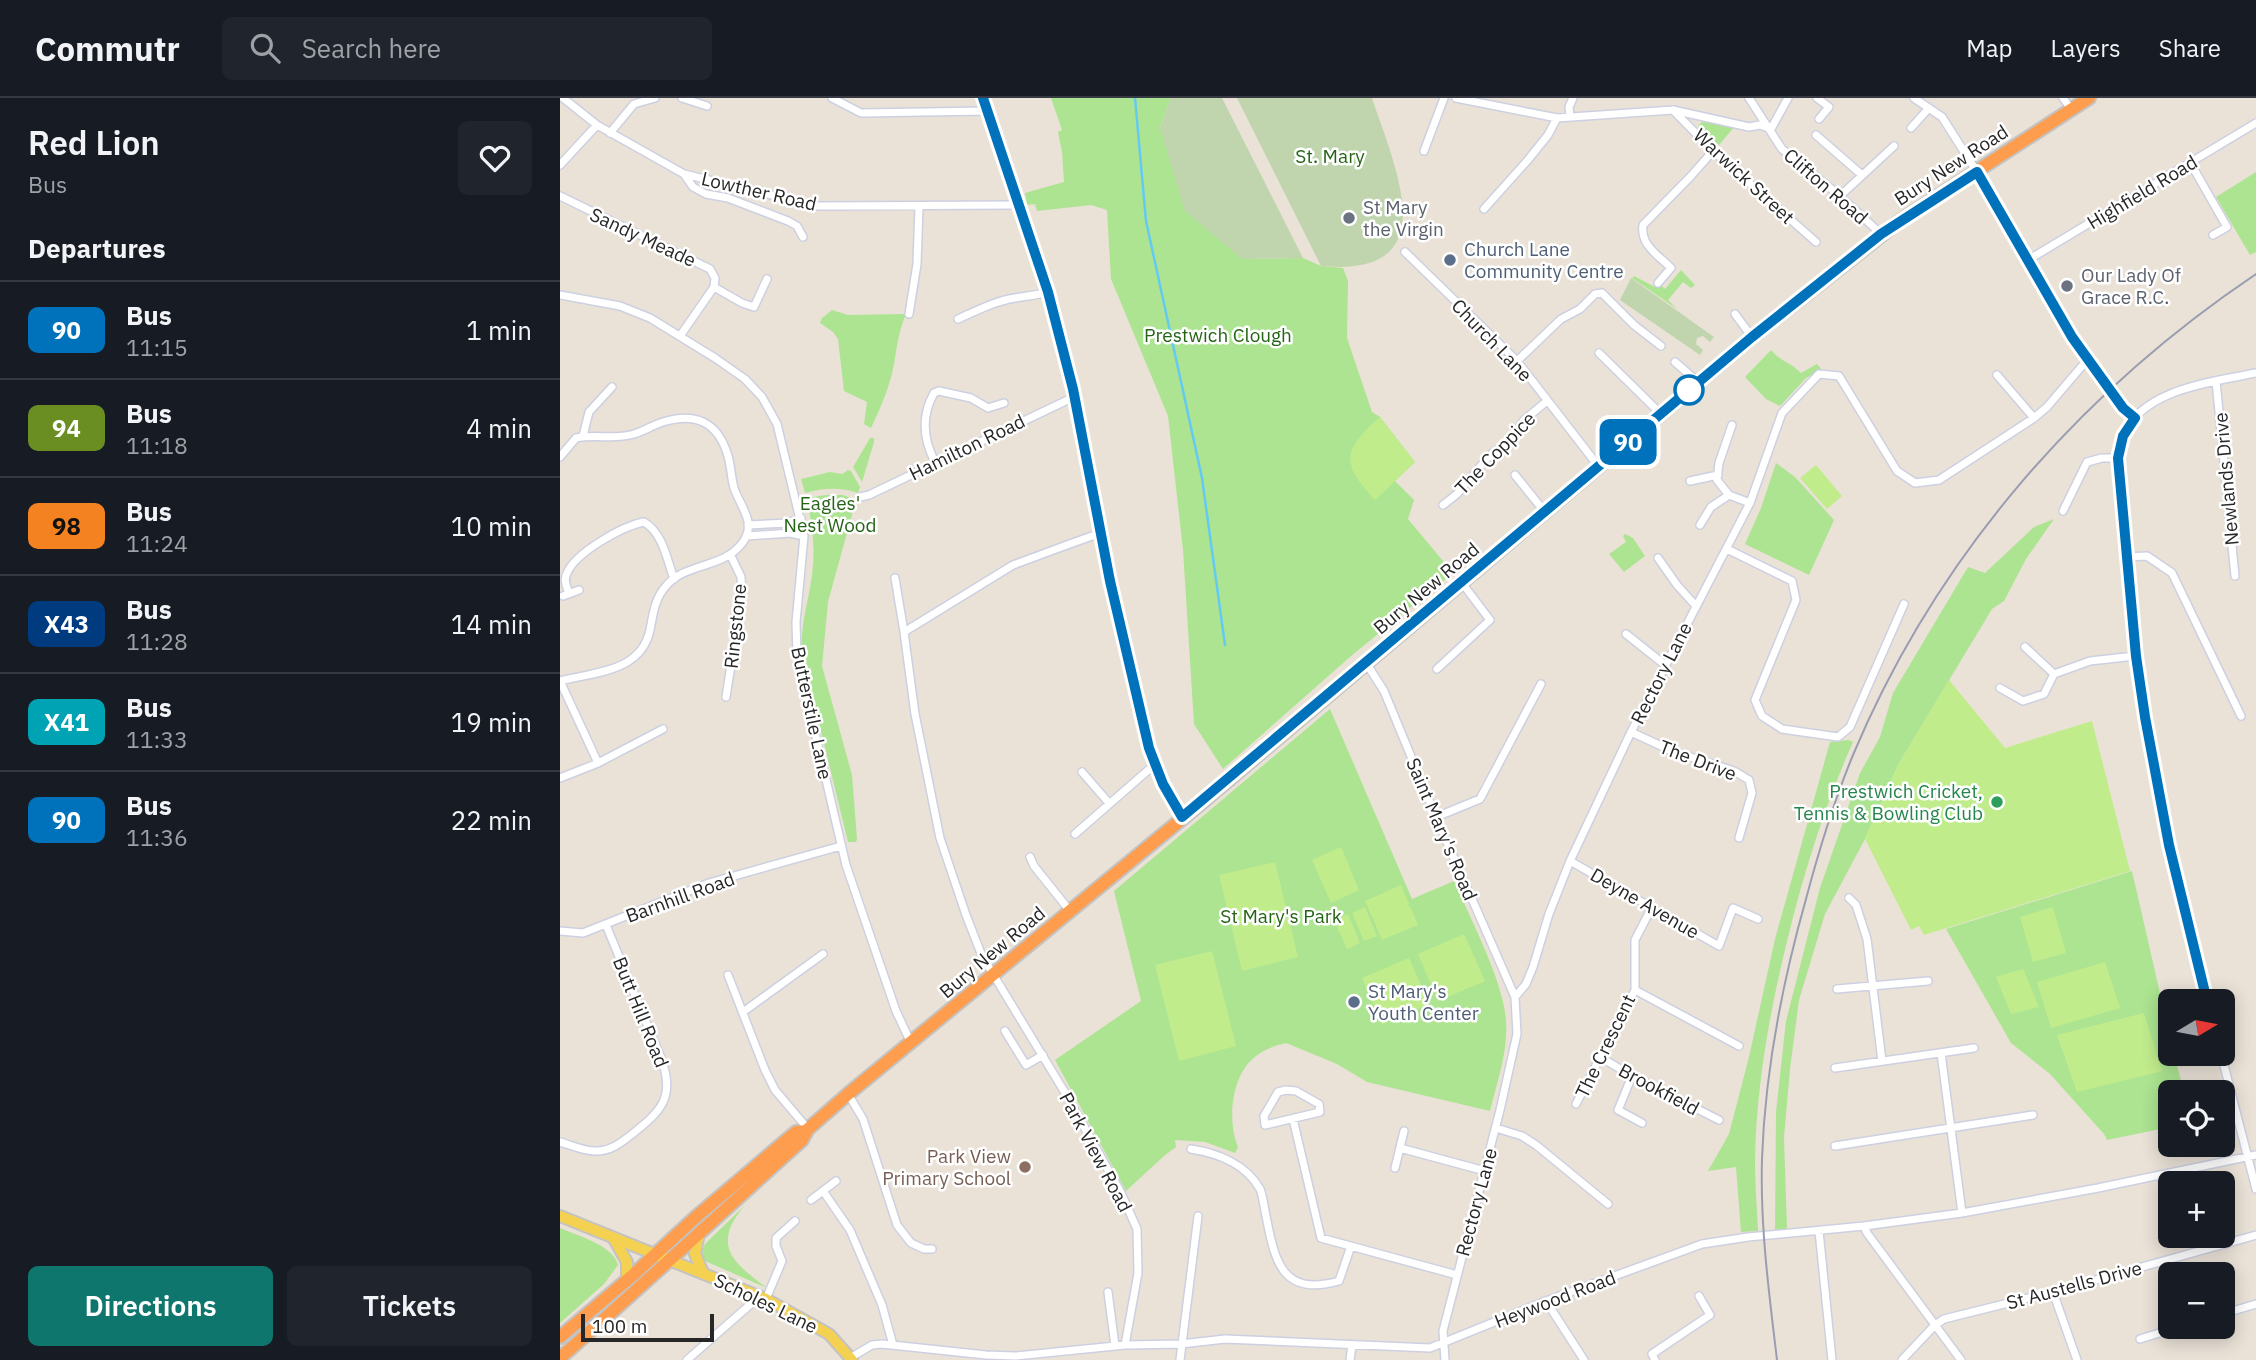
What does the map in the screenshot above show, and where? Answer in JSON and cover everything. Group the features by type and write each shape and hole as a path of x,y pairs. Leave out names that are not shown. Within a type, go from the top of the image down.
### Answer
{"highway":[{"name":"Bury New Road","path":"560,1358 802,1140 807,1130 848,1094 1462,583 1752,337 1881,234 2090,98"},
{"name":"Bury New Road","path":"560,1337 696,1216 796,1132 807,1130"}],"main road":[{"name":"Scholes Lane","path":"560,1216 761,1297 829,1334 851,1359"},
{"path":"701,1231 695,1245 695,1254 702,1273"},
{"path":"614,1239 627,1262 627,1280"}],"street":[{"name":"Lowther Road","path":"563,98 597,125 684,174 817,206 1019,205"},
{"path":"610,133 634,104 655,98"},
{"path":"682,98 707,106"},
{"path":"832,98 861,113 987,111"},
{"path":"983,98 1048,292 1074,397 1127,659 1154,765 1182,817"},
{"path":"1424,151 1444,98"},
{"path":"1456,98 1477,100 1557,118 1673,110 1749,127 1760,125 1771,129"},
{"path":"1570,117 1569,107 1573,98"},
{"path":"1749,98 1771,129"},
{"name":"Clifton Road","path":"1788,98 1771,129 1782,149 1840,196 1881,234"},
{"path":"1817,98 1832,105 1819,119"},
{"path":"1914,98 1942,117 2088,359 2123,408 2135,418"},
{"path":"2063,98 2071,109"},
{"path":"1912,128 1929,108"},
{"name":"Warwick Street","path":"1673,110 1713,151 1816,242"},
{"path":"1484,209 1527,161 1552,129 1557,118"},
{"name":"Highfield Road","path":"2028,260 2256,123"},
{"path":"560,165 597,125"},
{"path":"1816,135 1862,175"},
{"path":"1840,196 1862,175 1888,158 1894,146"},
{"path":"1658,283 1671,268 1646,244 1641,235 1643,225 1713,151"},
{"path":"2191,164 2227,227 2213,235"},
{"path":"684,174 693,187 706,194 728,198 788,221 797,226 803,237"},
{"name":"Sandy Meade","path":"560,196 705,266 714,274 714,287"},
{"path":"909,314 917,264 919,207"},
{"name":"Church Lane","path":"1405,252 1517,361 1599,467"},
{"path":"680,336 714,287 754,307 767,279"},
{"path":"958,319 979,308 1048,292"},
{"path":"1517,361 1561,319 1580,309 1595,294 1602,293 1634,325 1661,346"},
{"name":"Butterstile Lane","path":"560,295 620,306 650,318 745,379 762,397 777,425 804,536 796,622 797,656 841,846 896,1011 911,1044"},
{"path":"1735,314 1752,337"},
{"path":"1599,353 1662,415"},
{"name":"Rectory Lane","path":"1445,1360 1443,1331 1496,1128 1517,1034 1515,997 1526,984 1570,861 1631,732 1750,503 1782,414 1819,374 1839,376 1897,471 1915,483 1939,480 2048,407 2088,359"},
{"path":"1675,362 1698,382"},
{"path":"2204,989 2156,780 2136,656 2118,458 2123,436 2135,418 2167,394 2256,373"},
{"path":"1997,375 2034,418"},
{"name":"Newlands Drive","path":"2216,381 2235,576"},
{"path":"583,436 589,412 612,387"},
{"path":"934,462 924,429 934,393 939,391 971,398 988,408 1004,403"},
{"name":"Hamilton Road","path":"860,497 1074,397"},
{"name":"The Coppice","path":"1443,505 1457,494 1490,455 1511,440 1524,420 1547,401"},
{"path":"560,457 576,438 583,436 613,439 683,417 695,418 718,434 728,453 732,482 747,516 747,536 731,556 681,574 667,584 657,600 648,640 641,653 628,664 560,681 598,763"},
{"path":"1732,425 1719,463 1717,480 1729,495 1750,503"},
{"path":"2063,511 2087,462 2118,458"},
{"path":"1515,475 1544,511"},
{"path":"1690,481 1718,475"},
{"path":"1700,525 1711,507 1729,495"},
{"path":"748,525 788,523 801,518"},
{"path":"579,590 566,595 565,581 573,564 619,529 644,522 658,535 674,579"},
{"path":"747,536 790,533 804,536"},
{"path":"904,632 1013,565 1092,536 1101,536"},
{"path":"1727,549 1792,581 1796,600 1755,700 1762,716 1782,729 1838,737 1850,727 1904,604"},
{"name":"Ringstone","path":"726,697 741,595 741,577 731,556"},
{"path":"2126,557 2147,556 2172,573 2241,716"},
{"path":"1658,558 1696,606"},
{"name":"Park View Road","path":"895,578 915,714 940,838 966,915 982,956 1043,1055 1121,1193 1137,1228 1139,1273 1125,1345"},
{"path":"1437,669 1490,620 1462,583"},
{"path":"1626,634 1665,665"},
{"path":"2025,647 2054,674"},
{"path":"2000,688 2023,701 2044,694 2054,674 2090,661 2136,656"},
{"name":"Saint Mary's Road","path":"1366,663 1384,691 1515,997"},
{"path":"1436,817 1480,799 1541,684"},
{"path":"560,778 598,763 663,729"},
{"name":"The Drive","path":"1631,732 1672,751 1734,771 1749,780 1752,793 1739,838"},
{"path":"1075,834 1154,765"},
{"path":"1082,772 1109,803"},
{"name":"Barnhill Road","path":"560,931 579,934 709,883 841,846"},
{"path":"1031,857 1034,866 1070,911"},
{"name":"Deyne Avenue","path":"1570,861 1719,946 1733,908 1758,919"},
{"path":"1849,898 1856,905 1863,923 1882,1061"},
{"name":"The Crescent","path":"1576,1104 1635,990 1635,940 1652,907"},
{"name":"Butt Hill Road","path":"560,1142 600,1152 617,1146 654,1116 664,1103 668,1088 661,1058 606,925"},
{"path":"743,1012 823,954"},
{"path":"728,975 775,1090 807,1130"},
{"path":"1837,989 1928,981"},
{"path":"1635,990 1739,1046"},
{"path":"1005,1031 1026,1065 1043,1055"},
{"path":"1835,1068 1974,1048"},
{"path":"1941,1054 1962,1213"},
{"name":"Brookfield","path":"1600,1057 1718,1120"},
{"path":"2225,1066 2252,1156 2256,1189"},
{"path":"1632,1076 1618,1110 1642,1123"},
{"path":"1296,1091 1319,1104 1320,1112 1293,1119 1265,1125 1264,1116 1278,1092 1296,1091"},
{"path":"848,1094 863,1119 895,1220 902,1234 918,1246 932,1249"},
{"path":"1835,1146 2033,1115"},
{"path":"1293,1119 1321,1238 1457,1275"},
{"path":"1496,1128 1522,1136 1536,1145 1608,1204"},
{"path":"1395,1168 1404,1131"},
{"path":"1400,1148 1485,1171"},
{"path":"1191,1149 1211,1152 1231,1161 1248,1174 1260,1189 1276,1258 1281,1270 1295,1282 1320,1286 1339,1281 1351,1246"},
{"name":"Heywood Road","path":"851,1359 872,1345 893,1345 986,1358 1225,1339 1423,1349 1702,1244 1962,1213 2252,1156"},
{"path":"811,1199 836,1181"},
{"path":"822,1191 850,1230 883,1305 893,1345"},
{"path":"1180,1360 1198,1216"},
{"path":"887,1223 895,1220"},
{"path":"687,1360 761,1297 782,1261 776,1238 795,1221"},
{"path":"1864,1226 1961,1360"},
{"path":"1819,1231 1832,1360"},
{"name":"St Austells Drive","path":"1934,1325 1944,1319 2053,1292 2256,1235"},
{"path":"918,1246 918,1258"},
{"path":"1108,1292 1115,1346"},
{"path":"2053,1292 2077,1360"},
{"path":"1654,1357 1710,1315 1699,1296"},
{"path":"1546,1301 1584,1360"},
{"path":"2235,1310 2256,1304"},
{"path":"1902,1360 1934,1325"},
{"path":"2140,1339 2158,1333"},
{"path":"1350,1360 1352,1345"}],"green space":[{"name":"Prestwich Clough","path":"1051,98 1171,98 1160,128 1242,259 1303,258 1321,266 1343,268 1348,281 1347,338 1372,412 1380,417 1415,462 1395,481 1414,500 1408,519 1453,573 1351,656 1223,769 1194,724 1183,550 1168,416 1111,279 1107,210 1091,205 1037,211 1035,204 1027,205 1025,193 1064,182 1058,132 1062,130"},
{"name":"St. Mary","path":"1171,98 1222,98 1303,258 1242,259 1185,211 1160,128"},
{"name":"St. Mary","path":"1237,98 1372,98 1392,155 1403,213 1399,237 1386,255 1361,265 1321,266"},
{"path":"1703,121 1735,126 1719,145 1699,129 1698,126"},
{"path":"2256,172 2256,252 2250,255 2216,197"},
{"path":"1681,270 1695,285 1691,288 1683,282 1668,300 1677,309 1632,278 1634,276 1655,287 1661,285 1665,289"},
{"path":"1631,278 1714,337 1710,342 1703,336 1697,338 1696,344 1703,350 1700,355 1620,300"},
{"path":"832,310 848,315 906,314 890,380 871,428 864,424 867,402 844,391 838,339 820,323"},
{"path":"1771,350 1801,373 1817,364 1822,370 1806,378 1780,406 1766,399 1745,377"},
{"path":"1380,417 1415,462 1375,500 1356,476 1350,457 1359,439"},
{"name":"Eagles' Nest Wood","path":"870,438 874,438 874,442 862,482 853,467"},
{"path":"1776,463 1795,477 1834,520 1809,575 1745,544"},
{"path":"1816,465 1842,496 1827,509 1800,478"},
{"name":"Eagles' Nest Wood","path":"848,470 860,487 858,493 831,489 805,493 801,479 830,472 842,474"},
{"name":"Eagles' Nest Wood","path":"843,495 856,500 828,602 822,666 852,775 856,842 848,842 802,653 813,556 807,498"},
{"path":"2054,519 2026,559 2004,601 1992,609 1898,765 1865,839 1825,914 1799,1000 1784,1137 1787,1229 1775,1230 1776,1112 1786,1021 1820,888 1860,773 1880,737 1893,693 1968,567 1985,573 2034,527"},
{"path":"1625,534 1633,538 1645,556 1624,572 1609,554 1626,542 1623,536"},
{"name":"Prestwich Cricket, Tennis & Bowling Club","path":"1949,680 2005,748 2092,721 2130,871 1924,935 1919,926 1911,930 1865,839 1898,765"},
{"name":"St Mary's Park","path":"1330,709 1412,899 1454,881 1493,970 1504,1007 1506,1033 1490,1111 1367,1082 1337,1064 1286,1043 1259,1054 1241,1074 1232,1111 1238,1147 1235,1153 1205,1142 1175,1140 1176,1147 1126,1191 1055,1060 1141,1001 1114,891"},
{"path":"1830,742 1853,742 1811,855 1780,971 1766,1041 1757,1113 1755,1161 1758,1231 1741,1232 1736,1167 1708,1171 1729,1134 1775,939"},
{"path":"1341,847 1359,890 1331,903 1312,860"},
{"path":"1275,862 1298,957 1242,971 1219,875"},
{"path":"2132,871 2159,989 2158,1066 2177,1066 2181,1080 2158,1080 2158,1129 2107,1140 2050,1074 2011,1043 1946,929"},
{"path":"1401,885 1409,904 1406,906 1410,906 1418,925 1382,940 1365,901"},
{"path":"1365,907 1377,936 1364,941 1352,913"},
{"path":"2053,907 2066,953 2033,962 2020,917"},
{"path":"1348,914 1360,943 1347,949 1334,920"},
{"path":"1464,934 1485,981 1438,1001 1418,954"},
{"path":"1212,951 1236,1046 1179,1061 1155,965"},
{"path":"1409,958 1429,1004 1382,1024 1362,978"},
{"path":"2105,962 2120,1008 2051,1028 2037,982"},
{"path":"2023,969 2039,1007 2011,1014 1996,977"},
{"path":"2144,1013 2158,1066 2162,1071 2077,1092 2057,1035"},
{"path":"745,1205 729,1231 730,1252 744,1270 767,1288 705,1261 703,1257 705,1244"},
{"path":"560,1228 602,1247 615,1258 618,1265 604,1284 560,1323"}],"waterway":[{"path":"1135,98 1146,221 1202,478 1225,645"}],"tram line":[{"path":"1777,1360 1762,1209 1762,1159 1771,1060 1797,931 1827,826 1853,755 1887,682 1926,613 1970,547 2019,485 2073,426 2130,372 2191,321 2256,274"}],"bus line":[{"name":"90","path":"983,98 1048,292 1073,389 1110,581 1149,748 1163,784 1182,817 1752,337 1881,234 1977,172 2072,337 2123,408 2135,418 2123,436 2118,458 2136,656 2169,845 2204,989"}],"place":[{"name":"St Mary the Virgin","path":"1349,218"},
{"name":"Church Lane Community Centre","path":"1450,260"},
{"name":"Our Lady Of Grace R.C.","path":"2067,286"},
{"name":"Prestwich Cricket, Tennis & Bowling Club","path":"1997,802"},
{"name":"St Mary's Youth Center","path":"1354,1002"},
{"name":"Park View Primary School","path":"1025,1167"}]}
